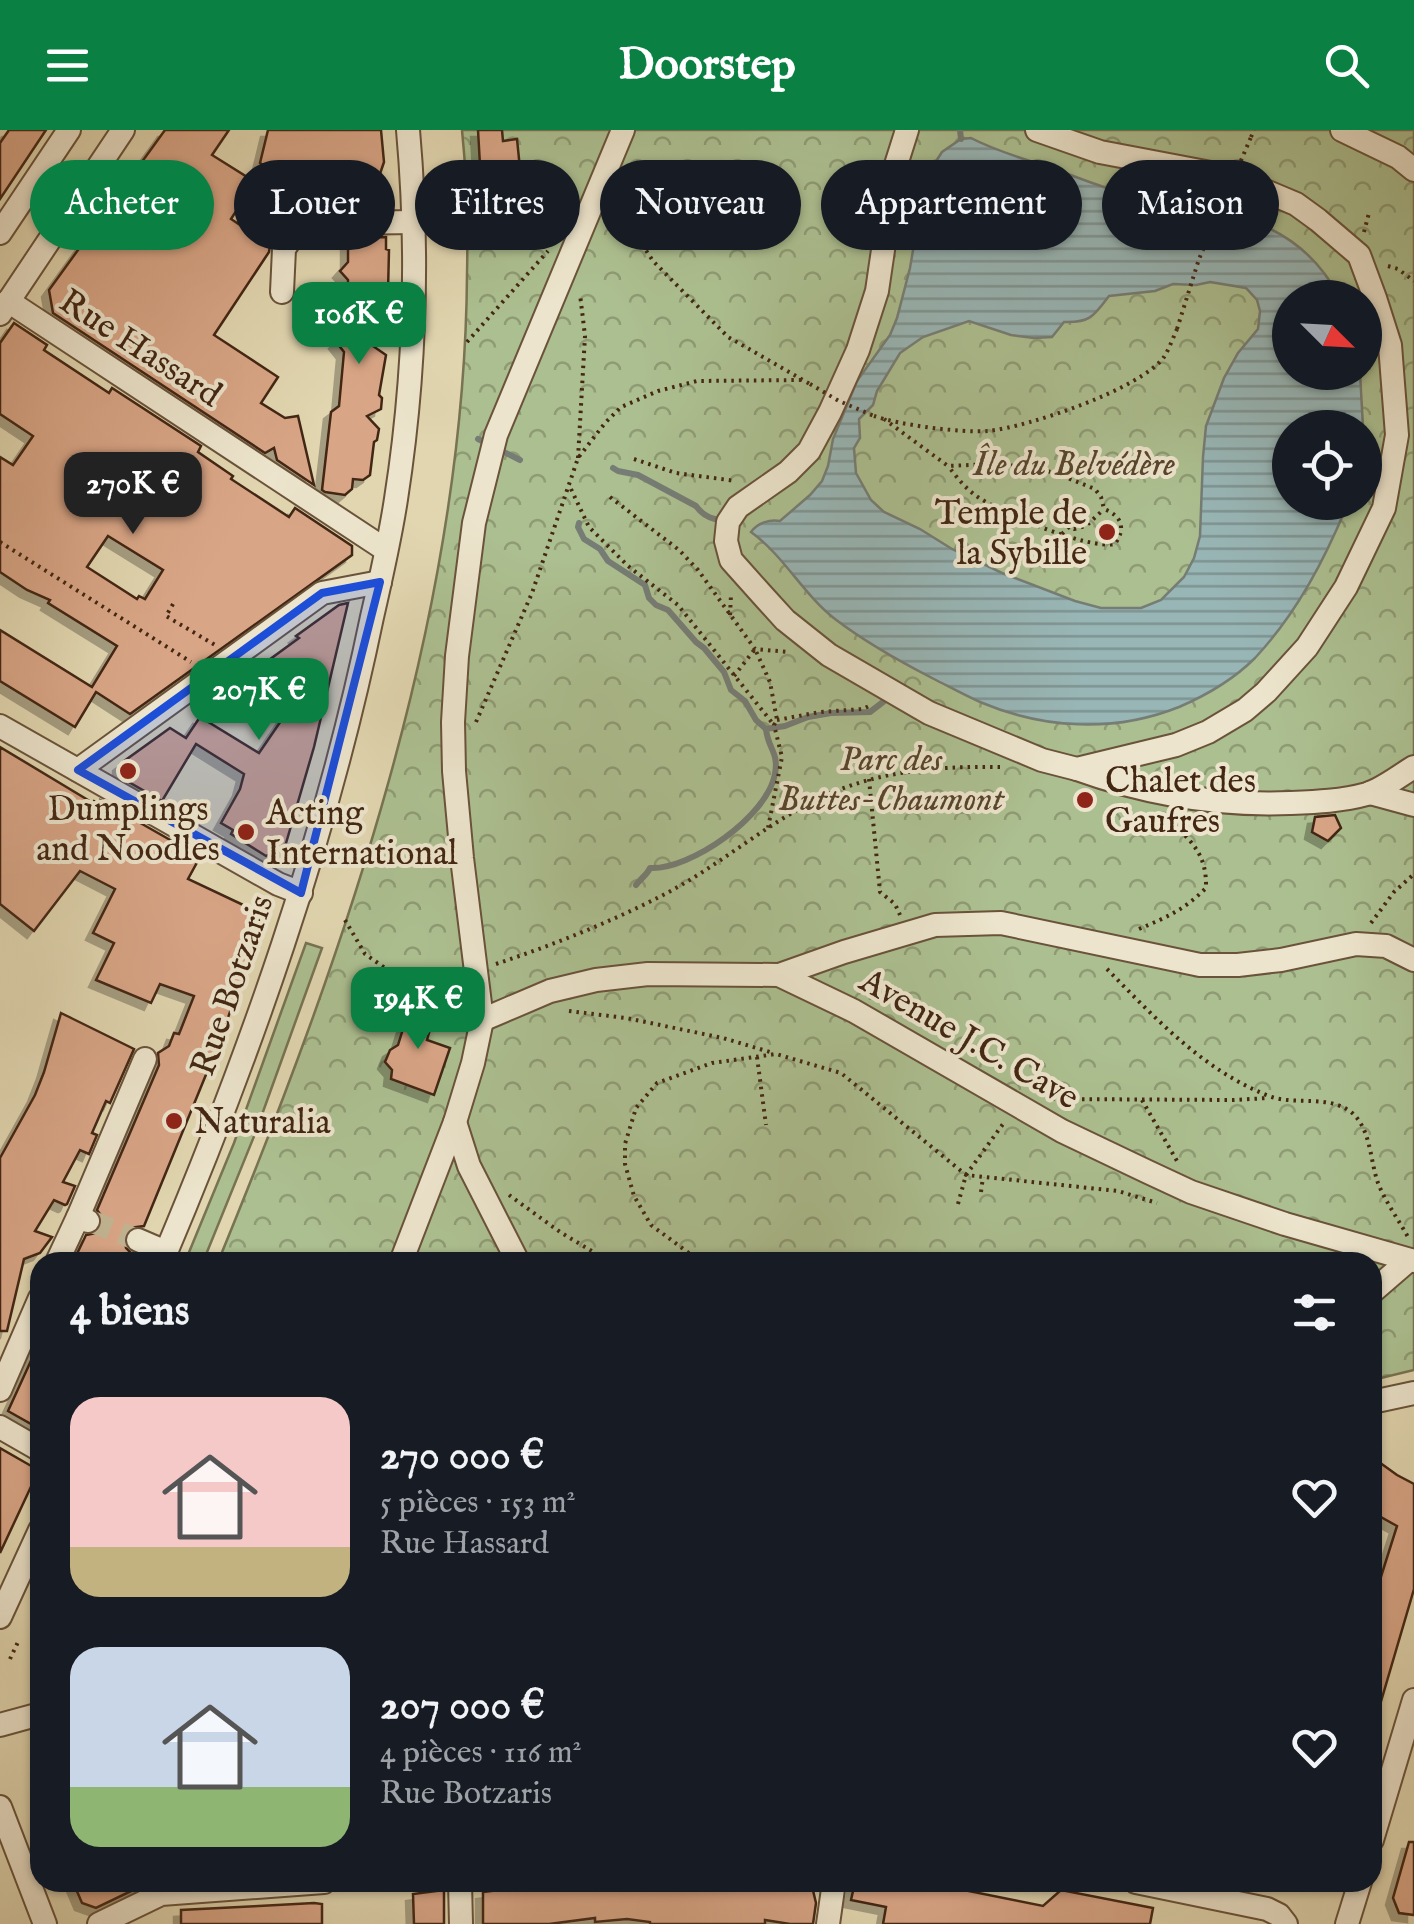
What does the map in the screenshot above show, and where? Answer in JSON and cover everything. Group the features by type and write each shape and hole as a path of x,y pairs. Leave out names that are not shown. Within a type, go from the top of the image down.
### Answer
{"street":[{"path":"0,233 68,130"},
{"path":"4,308 122,130"},
{"name":"Rue Botzaris","path":"166,1252 266,999 301,893 338,766 380,582 400,465 412,348 415,222 408,130"},
{"path":"907,130 895,168 877,291 858,350 809,451 788,472 738,507 728,522 726,541 731,560 785,620 829,655 887,690 929,714 1042,760 1113,782 1234,804 1318,802 1370,793 1414,767"},
{"path":"1038,130 1100,152 1252,184 1296,204 1318,220 1359,255 1375,298 1390,345 1398,435 1384,508 1346,587 1306,646 1266,692 1208,732 1176,745 1077,769"},
{"path":"1342,130 1398,157 1414,170"},
{"path":"607,160 615,136"},
{"path":"405,1252 455,1122 482,1020 462,858 453,722 456,656 474,523 496,435 600,182"},
{"path":"282,292 284,249 294,234 309,226 415,222"},
{"name":"Rue Hassard","path":"4,308 386,550"},
{"path":"78,770 322,594 380,582"},
{"path":"0,726 278,884 301,893"},
{"path":"1370,793 1414,805"},
{"path":"779,975 935,925 1001,923 1102,954 1200,964 1281,960 1356,944 1386,946 1414,960"},
{"name":"Avenue J.C. Cave","path":"482,1020 550,991 596,980 648,974 779,975 854,1011 1062,1131 1191,1192 1285,1224 1412,1256"},
{"path":"63,1252 84,1219 145,1058"},
{"path":"455,1122 469,1166 513,1252"},
{"path":"138,1240 156,1252"},
{"path":"1382,1283 1412,1256"},
{"path":"0,1390 30,1321"},
{"path":"1382,1400 1414,1392"},
{"path":"0,1427 30,1444"},
{"path":"0,1617 30,1552"},
{"path":"1382,1807 1414,1700"},
{"path":"0,1725 30,1717"},
{"path":"0,1807 30,1885"},
{"path":"33,1892 45,1924"},
{"path":"98,1924 161,1894 188,1892"},
{"path":"460,1892 460,1924"},
{"path":"828,1924 833,1892"},
{"path":"1185,1892 1267,1909 1286,1924"},
{"path":"1348,1924 1357,1892"}],"path":[{"path":"646,250 728,337 840,402 884,419 985,431 1041,419 1107,394 1147,373 1164,357 1199,258 1254,130"},
{"path":"467,342 552,247 573,251 585,336 578,458 532,593 475,727"},
{"path":"578,458 620,407 658,391 697,381 802,380"},
{"path":"884,419 948,466 974,494 1033,523 1106,546 1115,544 1122,534 1121,522 1115,514 1104,510"},
{"path":"634,459 676,473 770,482"},
{"path":"948,466 990,464 1055,473 1095,489 1104,510"},
{"path":"571,484 589,527 628,566 678,605 776,723"},
{"path":"610,497 698,570 755,649 770,682 782,756 768,828"},
{"path":"1060,533 1068,526 1086,526 1104,510"},
{"path":"0,542 212,675"},
{"path":"173,604 166,616 221,648"},
{"path":"734,677 755,649"},
{"path":"755,649 792,652"},
{"path":"776,723 820,712 863,709 887,690"},
{"path":"476,971 554,944 665,894 815,800 907,770 1000,767"},
{"path":"869,780 880,892 896,904 907,933"},
{"path":"1166,816 1196,847 1206,869 1206,888 1190,905 1102,954 1165,1028 1218,1069 1272,1098"},
{"path":"1356,944 1394,892 1414,874"},
{"path":"346,920 365,954 402,980 433,981"},
{"path":"562,1011 626,1018 723,1038 841,1073 966,1175 1118,1191 1159,1203 1191,1192 1142,1100"},
{"path":"687,1252 651,1225 634,1196 625,1164 625,1144 636,1108 657,1083 712,1063 776,1054"},
{"path":"757,1057 766,1125"},
{"path":"958,1204 966,1175 1016,1105 1044,1099 1320,1100 1350,1111 1364,1131 1378,1184 1412,1256"},
{"path":"981,1192 983,1176"},
{"path":"500,1188 593,1252"},
{"path":"10,1659 18,1642"}],"highlighted area":[{"path":"380,582 301,893 78,770 322,593"}],"green space":[{"name":"Parc des Buttes-Chaumont","path":"462,130 1414,130 1414,1370 1382,1378 1382,1252 222,1252 310,1025 352,903 421,654 445,528 461,401 467,250 580,250 580,160 464,160"},
{"path":"306,943 322,948 255,1134 207,1252 189,1252 234,1143"}],"water":[{"path":"971,138 1026,160 937,160 961,139"},
{"path":"1082,179 1102,186 1102,250 1279,250 1279,235 1319,266 1328,280 1272,280 1272,390 1361,390 1362,410 1272,410 1272,520 1341,520 1309,585 1284,623 1255,658 1229,680 1179,707 1129,721 1054,722 1004,711 858,636 813,598 774,552 751,532 764,522 780,521 822,481 833,439 857,381 890,335 913,250 1082,250","holes":["1210,282 1246,288 1257,300 1258,329 1224,378 1206,426 1200,536 1194,558 1184,577 1161,600 1141,608 1101,608 1002,573 884,512 871,500 856,473 854,448 860,438 859,419 873,405 900,353 923,337 969,321 1011,335 1052,337 1064,322 1091,317 1109,296 1155,291 1173,284"]}],"building":[{"path":"9,130 46,130 0,199 0,143"},
{"path":"165,130 229,130 212,155 234,169 231,219 234,250 269,250 214,335 278,377 261,403 285,418 298,416 314,485 277,460 274,448 265,453 53,313 49,290 78,250 214,250 214,160 143,160"},
{"path":"268,130 381,130 384,160 261,160"},
{"path":"478,130 502,130 503,141 517,139 519,160 480,160"},
{"path":"348,250 389,250 387,335 370,344 386,355 379,395 381,409 367,416 379,429 370,475 363,480 353,479 352,489 345,495 322,490 331,412 339,406 344,352 336,342 346,333 348,280 340,271 348,262"},
{"path":"14,323 47,345 44,350 109,393 112,388 201,446 198,452 233,476 231,479 289,517 295,508 352,546 352,555 130,714 96,692 75,727 0,681 0,630 92,687 117,646 48,603 50,600 0,572 0,457 13,465 33,436 0,414 0,343","holes":["108,536 163,570 145,599 137,599 87,567"]},
{"path":"348,603 314,747 284,850 266,856 221,823 244,774 196,744 162,801 120,777 120,764 170,728 186,738 200,717 259,753 287,712 278,706 288,687 258,668 299,638 296,636 339,605"},
{"path":"0,747 93,803 100,800 200,857 188,879 256,911 260,925 221,1038 144,1226 130,1228 124,1235 130,1252 78,1252 86,1235 101,1227 103,1218 97,1210 159,1065 158,1053 169,1046 174,1033 179,1034 194,996 160,984 151,1003 96,980 114,943 93,933 115,889 80,871 34,931 0,904"},
{"path":"1335,815 1341,828 1328,841 1312,832 1315,817"},
{"path":"412,1000 436,1008 427,1040 450,1048 434,1095 391,1079 392,1070 385,1062 390,1050 398,1045"},
{"path":"61,1013 134,1049 92,1133 97,1135 89,1154 80,1150 63,1182 75,1186 67,1204 54,1200 35,1231 52,1237 41,1252 30,1252 30,1257 24,1259 7,1331 0,1331 0,1158 44,1072"},
{"path":"30,1363 30,1423 8,1411"},
{"path":"0,1448 30,1465 30,1489 0,1553"},
{"path":"1382,1464 1414,1484 1414,1589 1382,1698 1382,1573 1397,1526 1382,1518"},
{"path":"1409,1842 1414,1842 1414,1915 1399,1913 1393,1898"},
{"path":"77,1892 129,1892 96,1908 82,1903"},
{"path":"444,1892 444,1924 414,1924 413,1894"},
{"path":"483,1892 813,1892 816,1903 813,1924 765,1920 765,1924 650,1924 627,1919 595,1922 595,1918 549,1924 483,1924"},
{"path":"853,1892 974,1892 1043,1906 1059,1892 1071,1892 1153,1908 1150,1924 883,1924 886,1907 851,1900"},
{"path":"322,1904 322,1924 181,1924 181,1910"}],"waterway":[{"path":"960,130 961,139"},
{"path":"478,439 520,460"},
{"path":"613,468 638,475 715,519"},
{"path":"579,523 584,539 600,549 608,561 645,585 649,598 668,610 704,648 724,672 731,690 745,701 766,729"},
{"path":"636,885 650,868 685,860 724,838 758,807 769,790 776,767 766,729 831,713 870,712 883,702"}],"tunnel":[{"path":"90,1221 138,1240"}],"place":[{"name":"Temple de la Sybille","path":"1107,532"},
{"name":"Dumplings and Noodles","path":"128,771"},
{"name":"Chalet des Gaufres","path":"1085,800"},
{"name":"Acting International","path":"246,832"},
{"name":"Naturalia","path":"174,1121"}],"park label":[{"name":"Île du Belvédère","path":"1074,463"}]}
